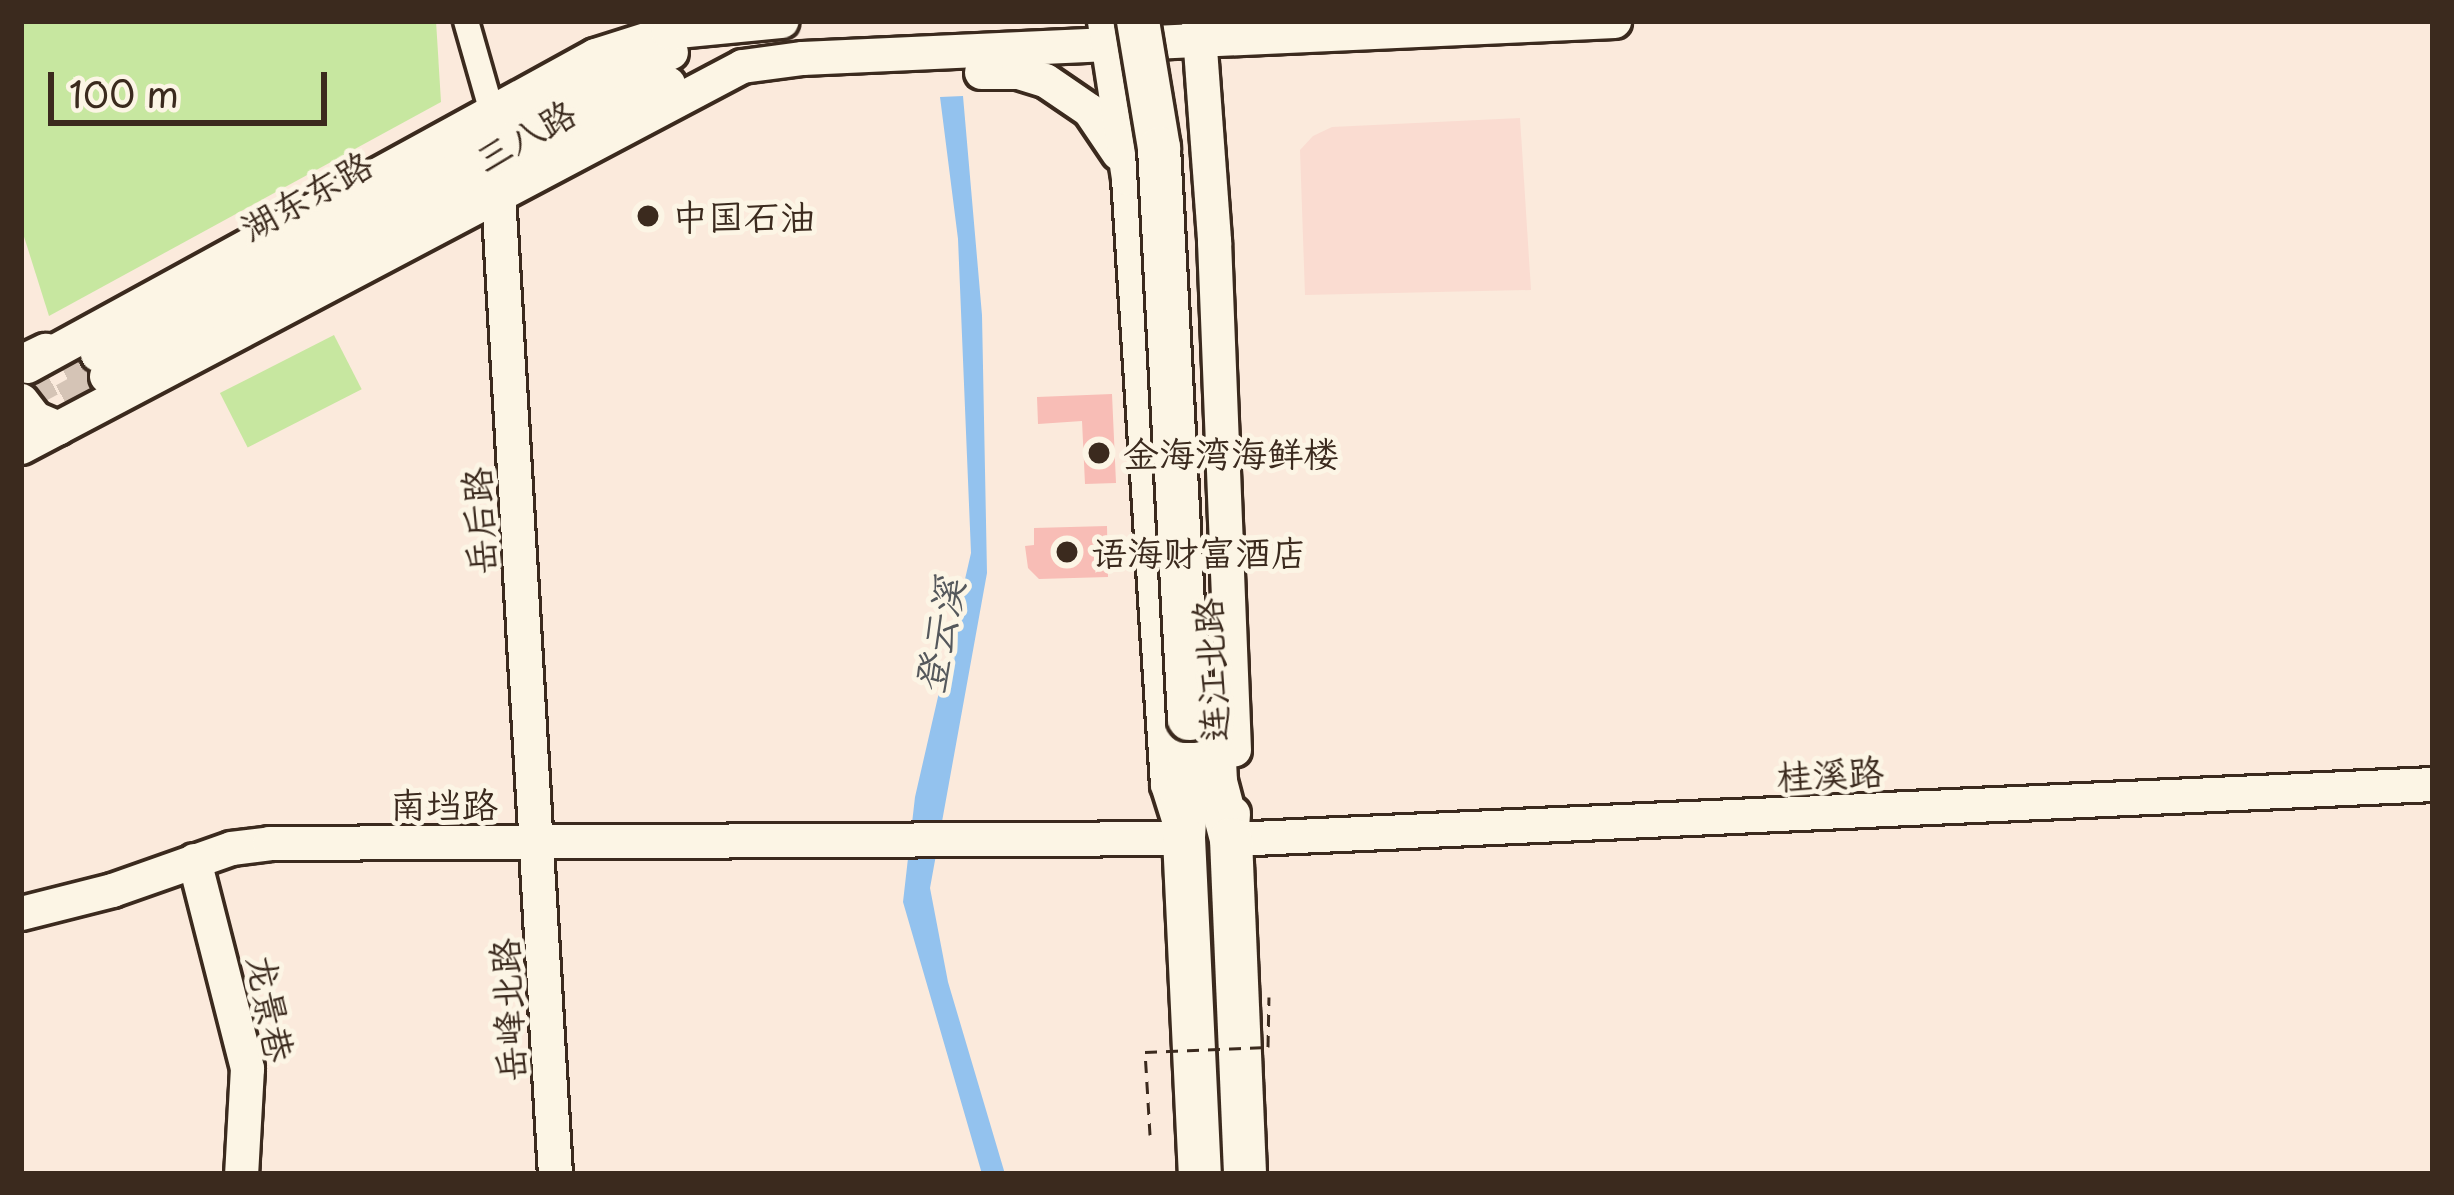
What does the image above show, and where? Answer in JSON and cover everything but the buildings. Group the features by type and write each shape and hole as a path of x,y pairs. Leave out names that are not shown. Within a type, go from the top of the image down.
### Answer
{"highway":[{"name":"连江北路","path":"1162,21 1187,224 1201,719 1184,838 1200,1174"},
{"name":"连江北路","path":"1117,30 1159,148 1201,719 1231,838 1245,1174"}],"main road":[{"name":"三八路","path":"21,447 742,66 1117,30 1614,21"},
{"name":"三八路","path":"29,362 491,109 634,41 668,32 767,23"},
{"name":"湖东东路","path":"742,66 652,87 601,108 101,365 594,84 767,23"},
{"path":"1117,30 1167,784 1184,838"},
{"path":"1200,31 1235,781 1231,838"},
{"path":"868,56 919,73 1018,72 1045,80 1089,110 1111,139 1128,178"},
{"name":"岳后路","path":"498,195 537,842"},
{"path":"21,400 35,418 58,428"},
{"name":"桂溪路","path":"1231,838 2433,784"},
{"name":"南垱路","path":"21,913 112,890 194,860 269,843 1184,838"},
{"name":"岳峰北路","path":"537,842 555,1174"},
{"name":"龙景巷","path":"194,860 247,1068 241,1174"}],"street":[{"path":"466,21 491,109"}],"path":[{"path":"1150,1136 1144,1052 1268,1046 1269,997"}],"shaded area":[{"path":"1520,118 1531,290 1305,295 1300,150 1313,136 1332,127"}],"green space":[{"path":"21,21 436,21 441,102 49,316 21,227"},
{"path":"334,335 362,389 248,447 220,393"}],"water":[{"path":"963,96 982,315 987,573 930,888 948,982 1005,1174 982,1174 903,902 915,797 971,553 958,239 940,97"}],"tunnel":[{"path":"21,395 97,354"},
{"path":"21,423 106,376"}],"place":[{"name":"中国石油","path":"648,216"},
{"name":"金海湾海鲜楼","path":"1099,453"},
{"name":"语海财富酒店","path":"1067,552"}],"water label":[{"name":"登云溪","path":"938,636"}]}
